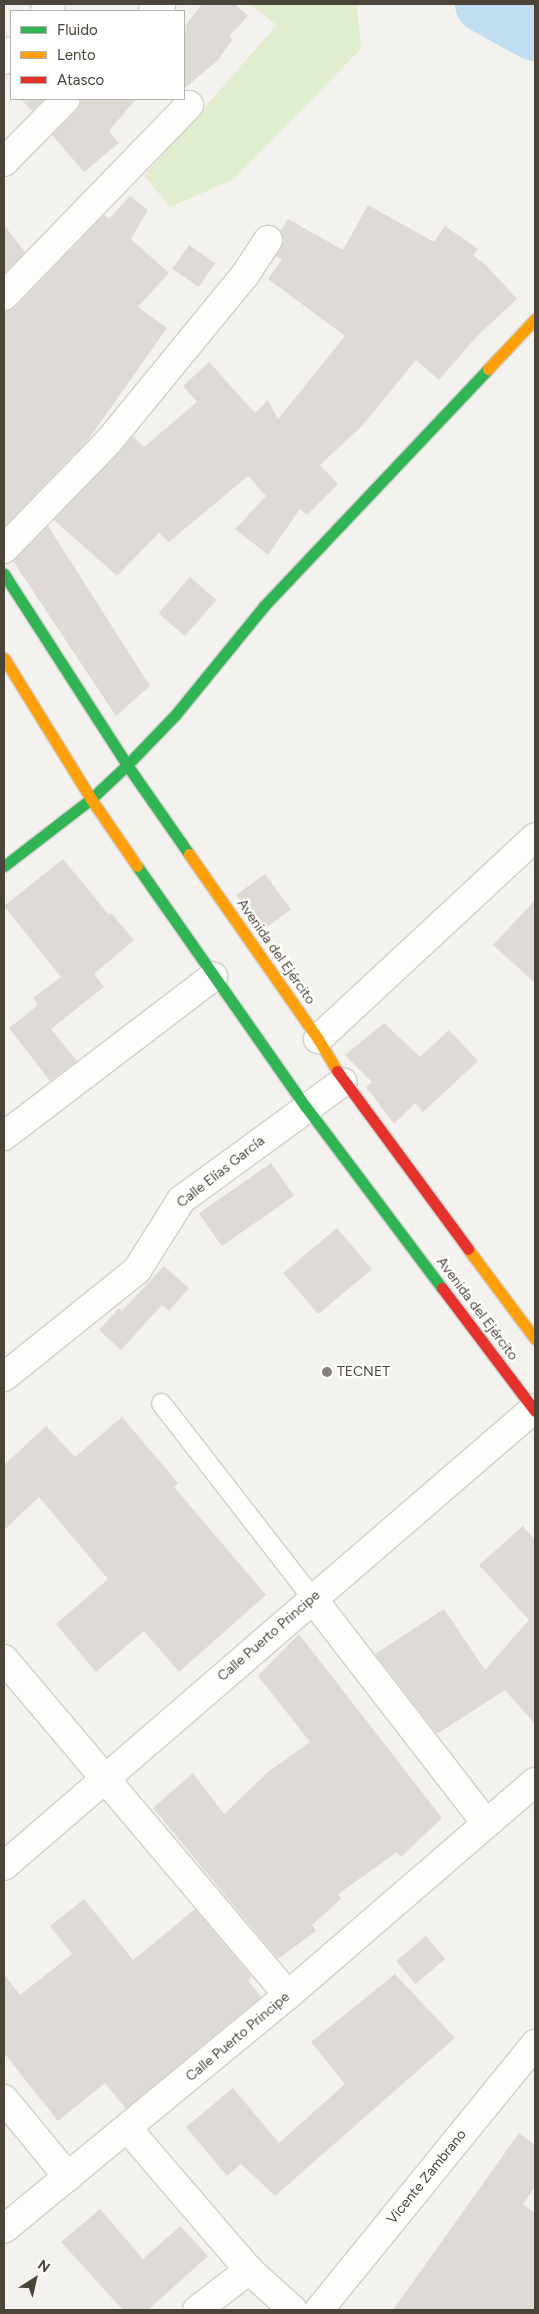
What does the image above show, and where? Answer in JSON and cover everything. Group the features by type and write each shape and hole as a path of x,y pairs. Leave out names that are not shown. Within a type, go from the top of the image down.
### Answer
{"main road":[{"path":"4,866 91,798 127,765 176,714 264,606 535,319"},
{"name":"Avenida del Ejército","path":"4,574 127,765 318,1039 343,1082 535,1339"},
{"name":"Avenida del Ejército","path":"4,658 91,798 213,977 306,1107 535,1409"}],"street":[{"path":"4,162 65,100"},
{"path":"4,296 189,105"},
{"path":"4,549 109,441 245,275 268,240"},
{"path":"318,1039 535,837"},
{"path":"4,1136 213,977"},
{"name":"Calle Elías García","path":"4,1377 137,1270 180,1200 343,1082"},
{"name":"Calle Puerto Principe","path":"4,1866 312,1598 535,1409"},
{"path":"312,1598 486,1823"},
{"path":"4,1659 288,1995"},
{"name":"Calle Puerto Principe","path":"4,2229 128,2129 288,1995 535,1782"},
{"name":"Vicente Zambrano","path":"319,2310 535,2044"},
{"path":"4,2099 68,2177"},
{"path":"128,2129 249,2270 294,2310"},
{"path":"197,2310 249,2270"}],"lane":[{"path":"161,1403 312,1598"}],"green space":[{"path":"249,4 357,4 361,49 234,179 170,207 144,176 277,25"}],"building":[{"path":"202,4 235,4 248,16 229,36 233,39 217,61 185,88 185,26"},
{"path":"22,100 43,100 32,111"},
{"path":"81,100 135,100 109,131 119,143 84,172 52,135 77,110"},
{"path":"130,196 148,210 131,239 169,273 138,307 167,328 88,440 4,527 4,311 15,307 104,215 109,219"},
{"path":"368,205 434,242 445,226 478,249 473,255 486,265 517,299 478,335 439,380 416,360 362,426 320,465 338,484 307,515 300,509 268,555 235,529 266,496 248,476 169,542 159,533 117,576 54,520 133,436 144,447 197,402 183,386 209,362 255,413 268,400 278,419 345,336 268,279 282,259 276,256 284,241 280,231 288,219 343,250"},
{"path":"4,225 25,252 4,274"},
{"path":"189,245 215,263 199,287 172,269"},
{"path":"48,526 150,686 116,716 13,561"},
{"path":"190,577 216,600 185,636 159,613"},
{"path":"63,859 109,915 111,913 134,940 94,974 104,987 51,1029 77,1061 50,1081 9,1028 38,1005 33,998 61,977 4,906"},
{"path":"265,874 291,910 262,931 236,895"},
{"path":"535,900 535,983 493,945"},
{"path":"384,1023 420,1057 449,1030 478,1061 423,1112 415,1103 394,1124 366,1087 372,1082 345,1055"},
{"path":"271,1163 294,1196 222,1246 199,1213"},
{"path":"337,1228 372,1269 318,1314 283,1273"},
{"path":"164,1266 189,1288 169,1311 162,1305 121,1350 99,1330 119,1308 122,1311"},
{"path":"122,1417 178,1483 174,1487 266,1595 179,1672 144,1631 96,1672 56,1624 108,1579 39,1497 4,1530 4,1465 46,1426 75,1457"},
{"path":"523,1526 535,1540 535,1724 505,1690 437,1734 375,1654 444,1609 485,1670 529,1620 479,1565"},
{"path":"299,1634 442,1818 401,1857 397,1852 338,1894 341,1899 312,1925 316,1931 278,1959 153,1808 193,1773 224,1814 268,1772 310,1742 258,1676"},
{"path":"84,1899 133,1960 195,1909 252,1977 248,1980 261,1997 126,2109 105,2083 58,2121 4,2053 4,1974 20,1995 72,1954 50,1926"},
{"path":"426,1936 445,1959 415,1984 396,1961"},
{"path":"395,1974 455,2038 275,2196 241,2164 227,2176 186,2127 233,2088 279,2143 345,2084 311,2042"},
{"path":"519,2133 535,2145 535,2186 523,2204 535,2213 535,2310 393,2310"},
{"path":"100,2209 143,2259 180,2226 208,2256 148,2310 123,2310 61,2242"}],"waterway":[{"path":"484,4 535,32"}],"traffic: fast":[{"path":"4,866 91,799 127,765 176,714 264,606 488,369"},
{"path":"4,574 127,765 189,854"},
{"path":"137,866 306,1107 442,1288"}],"traffic: slow":[{"path":"488,369 535,319"},
{"path":"4,658 91,799 137,866"},
{"path":"189,854 318,1039 337,1071"},
{"path":"468,1249 535,1339"}],"traffic: jam":[{"path":"337,1071 468,1249"},
{"path":"442,1288 535,1411"}],"place":[{"name":"TECNET","path":"327,1372"}]}
